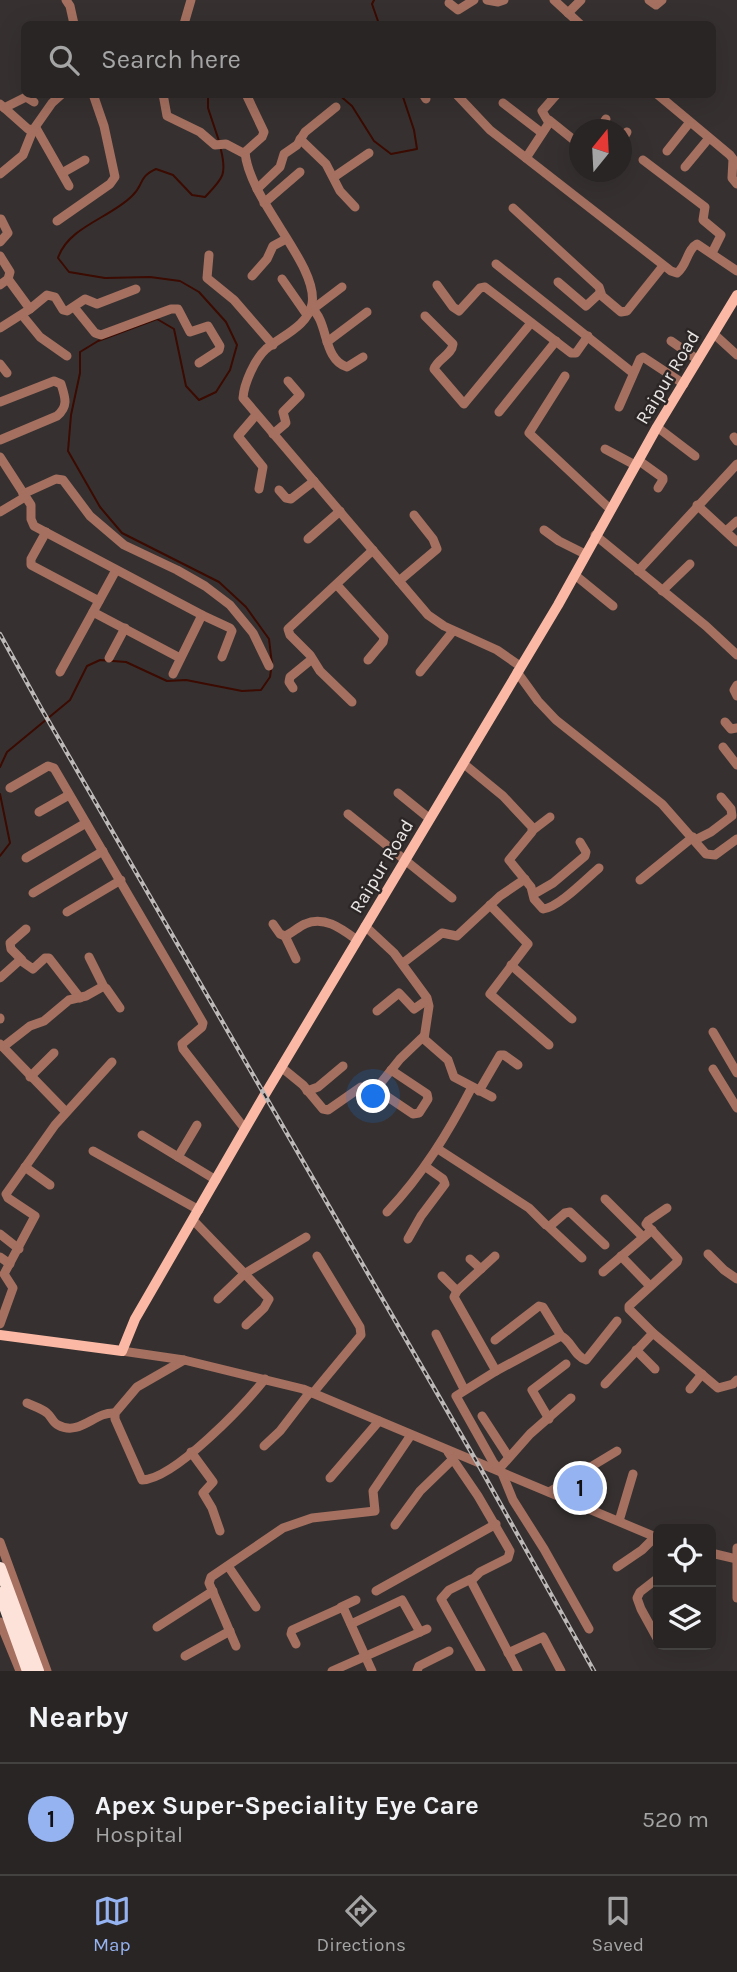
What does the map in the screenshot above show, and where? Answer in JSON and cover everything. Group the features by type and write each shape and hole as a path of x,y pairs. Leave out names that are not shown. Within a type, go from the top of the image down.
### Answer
{"highway":[{"path":"0,1568 38,1671"},
{"path":"0,1593 28,1671"}],"main road":[{"name":"Raipur Road","path":"122,1351 132,1325 245,1129 575,575 657,427 714,334 734,308 737,295"},
{"path":"0,1335 122,1351"}],"street":[{"path":"66,0 73,21"},
{"path":"185,21 191,0"},
{"path":"449,3 458,10 474,0"},
{"path":"487,0 504,0"},
{"path":"554,0 576,21"},
{"path":"568,13 581,0"},
{"path":"649,0 656,5 662,0"},
{"path":"23,98 2,106 28,129 34,129"},
{"path":"28,98 34,102"},
{"path":"0,174 23,155 34,129 58,98"},
{"path":"57,221 110,184 115,177 104,126 94,98"},
{"path":"164,98 167,116 200,132 215,145 226,144 245,154 264,203 305,273 312,296 311,310"},
{"path":"245,154 264,132 248,98"},
{"path":"460,98 490,130 671,271 679,272 695,244 702,245 737,271"},
{"path":"553,98 542,111 548,120 569,137"},
{"path":"662,98 732,157 732,176 737,184"},
{"path":"503,103 542,133"},
{"path":"257,189 280,167 282,156 336,107"},
{"path":"526,158 548,120"},
{"path":"667,152 690,122"},
{"path":"34,129 69,186"},
{"path":"685,167 709,138"},
{"path":"300,139 326,164 340,191 355,207"},
{"path":"334,177 369,153"},
{"path":"62,173 85,160"},
{"path":"643,160 705,207 703,220 721,234 712,253"},
{"path":"264,203 300,172"},
{"path":"513,208 599,287 600,293 613,308 626,313 663,266"},
{"path":"0,243 8,233 1,219"},
{"path":"252,276 267,260 273,246 286,239"},
{"path":"209,254 207,278 230,296 272,345"},
{"path":"0,256 10,270 4,282 40,337 67,356"},
{"path":"496,264 633,373"},
{"path":"282,279 317,313 327,342 338,362 344,367 363,357"},
{"path":"558,282 586,306 600,293"},
{"path":"437,285 457,310 462,309 484,286 575,354 588,336"},
{"path":"342,287 311,310 300,324 260,357 243,395 256,415 432,619 497,650 518,669 538,701 556,720 662,804 706,854 712,856 737,839"},
{"path":"0,328 50,295 55,297 65,311 86,299 97,304 136,289"},
{"path":"74,307 95,333 100,335 171,309 178,309 191,332 208,326 220,346 219,350 199,363"},
{"path":"327,342 368,312"},
{"path":"425,316 453,344 452,349 434,369 464,404 531,323"},
{"path":"714,334 737,355"},
{"path":"499,412 556,341"},
{"path":"671,341 698,360"},
{"path":"619,407 640,359 645,357 684,384"},
{"path":"0,364 7,373"},
{"path":"565,376 529,433 610,509"},
{"path":"0,402 54,381 61,384 66,400 63,410 57,416 0,440"},
{"path":"273,434 286,423 283,412 300,395 288,381"},
{"path":"256,415 238,436 263,467 260,489"},
{"path":"657,427 695,456"},
{"path":"605,449 663,478 658,488"},
{"path":"0,457 32,507 34,526 232,629 222,657"},
{"path":"638,571 737,464"},
{"path":"0,512 57,479 63,480 90,516 124,545 177,570 230,605 253,633 269,666"},
{"path":"279,490 286,498 291,499 314,481"},
{"path":"697,505 737,542"},
{"path":"308,539 340,511"},
{"path":"400,581 437,549 433,539 414,515"},
{"path":"726,531 737,521"},
{"path":"544,530 585,554"},
{"path":"46,532 31,559 31,565 99,601"},
{"path":"595,536 737,655"},
{"path":"352,702 320,671 288,629 373,550"},
{"path":"662,591 690,564"},
{"path":"60,672 116,570"},
{"path":"575,575 613,606"},
{"path":"337,585 384,637 368,660"},
{"path":"93,612 180,658"},
{"path":"173,674 201,615"},
{"path":"109,657 125,628"},
{"path":"420,672 453,631"},
{"path":"293,688 289,682 290,677 312,659"},
{"path":"737,685 734,690 737,696"},
{"path":"725,722 731,729 737,727"},
{"path":"723,747 737,765"},
{"path":"464,764 503,796 533,830"},
{"path":"10,788 51,765 54,768 203,1024 182,1044 183,1049 245,1129"},
{"path":"398,793 430,819"},
{"path":"39,811 69,795"},
{"path":"640,880 694,839 712,832 732,816 731,808 721,797"},
{"path":"348,814 452,898"},
{"path":"550,817 533,830 509,860 525,879 535,901 545,910 569,894 599,868"},
{"path":"26,858 86,823"},
{"path":"534,894 556,881 585,856 586,852 580,842"},
{"path":"33,893 103,851"},
{"path":"403,963 442,933 457,936 490,905 525,879"},
{"path":"67,912 121,880"},
{"path":"490,905 527,944 490,994 549,1045"},
{"path":"285,936 304,924 321,922 335,925 357,940"},
{"path":"273,924 280,934 285,936 296,959"},
{"path":"281,1068 326,1110 361,1087 372,1091 376,1089 391,1069 424,1036 429,1006 427,1000 403,963 365,926"},
{"path":"26,929 10,943 11,949 33,969 45,958 49,958 80,998"},
{"path":"89,957 104,987 120,1008"},
{"path":"0,978 22,960"},
{"path":"511,965 572,1020"},
{"path":"65,1112 1,1045 30,1026 44,1021 69,1000 104,987"},
{"path":"377,1011 398,993 414,1009 427,1000"},
{"path":"713,1032 737,1073"},
{"path":"424,1036 427,1042 450,1062 453,1076 492,1097"},
{"path":"30,1077 54,1053"},
{"path":"387,1212 426,1167 475,1089 500,1055 518,1065"},
{"path":"0,1324 13,1290 4,1276 35,1216 6,1194 65,1112 112,1062"},
{"path":"307,1091 323,1084 342,1066"},
{"path":"376,1089 413,1114 419,1113 428,1099 427,1094 391,1069"},
{"path":"713,1069 737,1108"},
{"path":"178,1157 197,1125"},
{"path":"142,1135 216,1180"},
{"path":"438,1149 532,1210 582,1258"},
{"path":"93,1151 199,1210"},
{"path":"25,1167 50,1185"},
{"path":"408,1239 445,1184 426,1167"},
{"path":"605,1199 643,1237"},
{"path":"667,1208 646,1224 678,1259 629,1309 718,1388 733,1384 737,1380"},
{"path":"548,1226 570,1212 606,1245"},
{"path":"193,1220 269,1301 246,1325"},
{"path":"603,1272 652,1230"},
{"path":"0,1234 19,1249"},
{"path":"218,1299 244,1274 306,1237"},
{"path":"708,1254 737,1279"},
{"path":"264,1446 361,1335 360,1327 317,1256"},
{"path":"495,1256 457,1291 454,1297 496,1371"},
{"path":"621,1256 650,1286"},
{"path":"0,1257 10,1264"},
{"path":"470,1259 481,1269"},
{"path":"442,1276 457,1291"},
{"path":"495,1340 539,1306 543,1307 561,1336 586,1360 617,1321"},
{"path":"605,1384 653,1333"},
{"path":"436,1334 464,1390"},
{"path":"561,1336 456,1396 589,1629"},
{"path":"636,1350 655,1369"},
{"path":"122,1351 184,1360 312,1392 653,1536"},
{"path":"184,1360 137,1387 115,1413 142,1480 160,1473 191,1452 239,1410 265,1379"},
{"path":"549,1419 532,1390 566,1364"},
{"path":"690,1389 702,1374"},
{"path":"501,1471 508,1456 571,1398"},
{"path":"27,1403 46,1412 57,1425 68,1427 82,1427 106,1413 115,1413"},
{"path":"482,1416 508,1456"},
{"path":"330,1478 379,1421"},
{"path":"236,1646 209,1579 283,1528 312,1518 375,1511 373,1491 411,1435"},
{"path":"447,1451 496,1524 510,1551 510,1556 449,1590 441,1599 481,1671"},
{"path":"549,1492 617,1451"},
{"path":"191,1452 213,1482 203,1493 220,1531"},
{"path":"395,1525 421,1491 453,1459"},
{"path":"619,1521 633,1474"},
{"path":"376,1591 496,1524"},
{"path":"617,1567 653,1540"},
{"path":"0,1542 47,1671"},
{"path":"737,1548 737,1598"},
{"path":"716,1554 736,1559"},
{"path":"228,1566 256,1607"},
{"path":"471,1578 471,1584 518,1671"},
{"path":"653,1582 637,1598 653,1632"},
{"path":"157,1627 213,1591"},
{"path":"296,1644 292,1630 356,1600"},
{"path":"332,1671 424,1630 402,1600 351,1624"},
{"path":"341,1607 372,1671"},
{"path":"0,1622 20,1671"},
{"path":"185,1657 230,1631"},
{"path":"508,1653 543,1637 561,1671"},
{"path":"417,1671 419,1666 449,1651"}],"waterway":[{"path":"374,0 372,4 378,21"},
{"path":"208,98 208,108 219,141"},
{"path":"343,98 352,106 374,141 391,154 417,149 403,98"},
{"path":"221,150 224,165 222,176 205,197 192,195 173,175 156,169 146,175 136,192 123,204 71,238 58,258 69,272 105,278 150,277 180,281 199,292 226,322 237,345 230,370 216,392 199,400 186,386 174,329 157,319 98,341 80,352 80,373 71,415 68,451 100,507 122,533 219,582 246,607 269,639 272,664"},
{"path":"0,767 7,752 70,700 87,666 100,660 126,662 167,681 186,680 242,691 261,690 270,677 271,670"},
{"path":"0,794 10,843 0,856"}],"railway":[{"path":"0,634 478,1464 594,1671"}],"place":[{"name":"Apex Super-Speciality Eye Care","path":"580,1488"}]}
